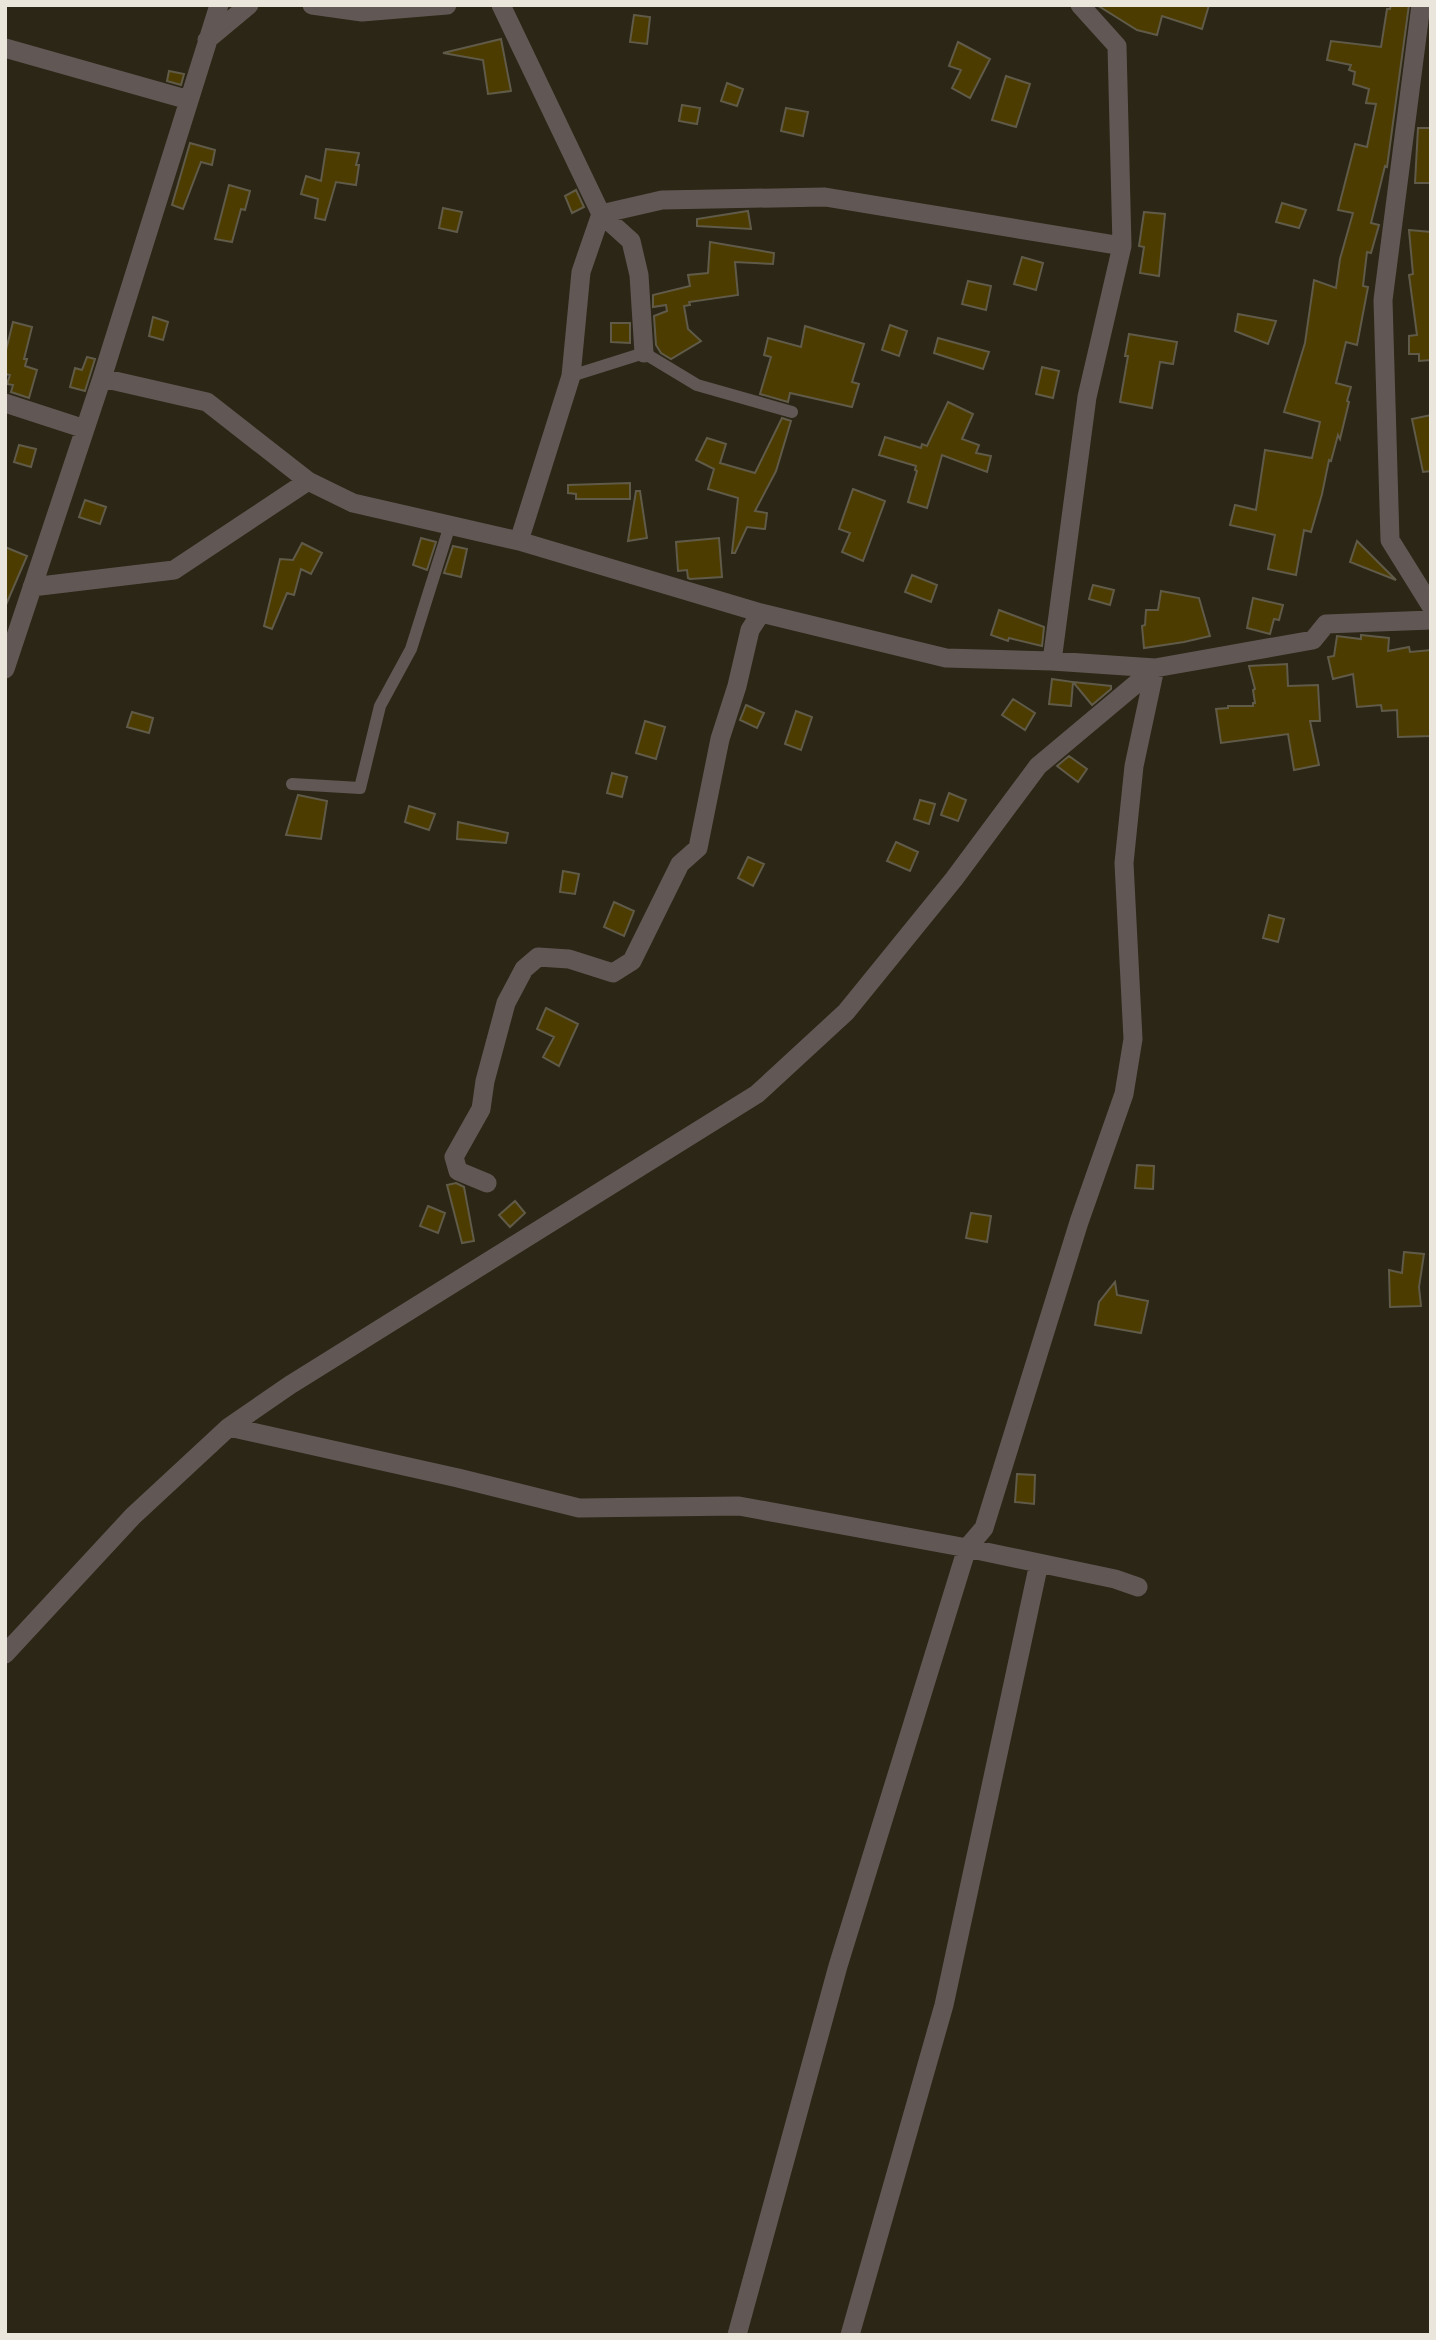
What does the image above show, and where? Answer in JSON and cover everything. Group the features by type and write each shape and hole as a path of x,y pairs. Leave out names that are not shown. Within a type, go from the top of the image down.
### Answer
{"street":[{"path":"5,669 102,378 219,5"},
{"path":"208,40 249,5"},
{"path":"312,5 362,12 447,5"},
{"path":"501,5 601,214 631,241 639,275 644,353"},
{"path":"1052,661 1087,397 1122,246 1117,46 1080,5"},
{"path":"1421,5 1383,300 1390,540 1431,606"},
{"path":"5,48 188,100"},
{"path":"601,214 662,200 825,197 1122,246"},
{"path":"519,541 571,376 581,272 601,214"},
{"path":"102,378 207,402 308,481 353,503 519,541 761,613 946,658 1154,668 1313,640 1325,624 1431,620"},
{"path":"5,403 85,429"},
{"path":"32,586 174,569 308,481"},
{"path":"487,1183 458,1171 454,1157 481,1109 485,1081 506,1003 524,969 538,957 569,959 613,973 632,961 681,864 698,848 720,739 737,686 750,630 761,613"},
{"path":"5,1654 133,1516 229,1427 290,1385 757,1094 846,1012 954,878 1038,766 1154,668"},
{"path":"737,2335 838,1966 967,1548 984,1528 1079,1222 1124,1094 1133,1040 1124,863 1134,766 1154,668"},
{"path":"229,1427 579,1508 739,1506 967,1548 1115,1579 1138,1587"},
{"path":"850,2335 944,2005 1040,1563"}],"lane":[{"path":"571,376 644,353 697,385 792,412"},
{"path":"292,784 360,788 380,706 411,649 450,525"}],"building":[{"path":"1097,5 1209,5 1202,29 1162,16 1157,35 1137,30"},
{"path":"1391,5 1409,5 1387,167 1385,166 1371,223 1379,225 1371,253 1367,252 1363,286 1368,287 1357,345 1346,342 1336,383 1351,387 1347,401 1349,402 1340,439 1338,435 1331,461 1329,460 1311,532 1304,530 1296,575 1268,569 1275,535 1230,525 1235,505 1256,510 1265,450 1312,458 1320,422 1284,412 1305,343 1314,280 1336,288 1340,259 1353,213 1338,210 1355,144 1367,147 1376,104 1366,103 1369,89 1353,84 1355,72 1349,70 1351,65 1327,60 1331,41 1381,47 1387,9 1390,9"},
{"path":"634,15 650,17 647,44 630,42"},
{"path":"501,39 511,91 488,94 483,60 443,53"},
{"path":"958,42 990,59 970,98 952,88 961,70 949,66"},
{"path":"169,71 184,74 181,85 167,81"},
{"path":"1006,76 1030,84 1016,127 992,120"},
{"path":"727,83 743,89 737,106 721,101"},
{"path":"682,105 700,108 697,124 679,121"},
{"path":"786,108 808,112 803,136 781,131"},
{"path":"1418,128 1431,128 1431,183 1415,183"},
{"path":"190,143 215,150 212,165 201,162 183,209 172,205"},
{"path":"326,149 359,153 356,165 359,165 356,185 336,182 325,220 315,218 318,199 301,194 306,176 321,181"},
{"path":"229,185 250,191 245,210 241,209 232,242 215,239"},
{"path":"576,190 584,207 572,213 565,196"},
{"path":"1282,203 1306,210 1299,228 1276,222"},
{"path":"443,208 462,212 457,232 439,228"},
{"path":"748,211 751,229 697,226 697,219"},
{"path":"1144,212 1165,214 1159,276 1140,273 1144,247 1139,246"},
{"path":"1409,230 1431,232 1431,360 1419,361 1419,354 1409,354 1409,336 1417,335 1409,275 1413,274"},
{"path":"710,242 774,253 773,264 735,262 738,295 689,302 690,305 684,306 688,329 701,341 671,359 661,353 656,345 654,316 667,311 666,305 653,307 653,295 690,286 688,275 708,273"},
{"path":"1022,257 1043,263 1036,290 1014,284"},
{"path":"968,281 991,286 986,310 962,304"},
{"path":"1238,314 1276,321 1268,344 1235,331"},
{"path":"153,317 168,322 163,340 149,336"},
{"path":"13,322 32,327 24,359 27,359 25,366 37,370 29,398 11,392 13,385 7,384 10,375 5,374 5,354"},
{"path":"611,323 630,323 630,343 611,342"},
{"path":"890,325 907,331 899,356 882,350"},
{"path":"805,326 864,344 852,382 859,384 852,407 790,393 788,402 760,394 771,357 764,355 768,338 801,347"},
{"path":"1129,334 1177,342 1173,364 1160,362 1152,408 1120,402"},
{"path":"938,338 989,352 983,369 934,353"},
{"path":"87,357 95,359 85,391 70,387 75,368 82,370"},
{"path":"1042,367 1059,371 1053,398 1036,394"},
{"path":"948,402 973,414 962,439 979,445 976,453 991,456 987,472 942,455 927,508 908,502 916,466 879,455 885,437 921,448 922,444 927,446"},
{"path":"1431,415 1431,471 1423,472 1412,419"},
{"path":"782,418 791,421 776,471 755,511 767,513 765,529 747,527 735,553 732,553 738,498 708,489 714,469 696,460 707,438 726,444 720,463 755,473"},
{"path":"19,445 36,449 31,467 14,462"},
{"path":"630,483 630,499 576,499 576,494 568,493 568,485"},
{"path":"853,489 885,501 863,561 842,552 850,533 839,529"},
{"path":"636,491 640,491 647,538 628,541"},
{"path":"85,500 106,507 100,524 79,517"},
{"path":"421,538 436,542 427,570 413,565"},
{"path":"719,538 722,577 690,579 687,570 678,571 676,542"},
{"path":"1357,541 1396,580 1350,562"},
{"path":"302,543 322,553 311,574 301,569 294,595 287,593 272,629 264,626 280,559 293,560"},
{"path":"453,546 467,549 461,577 444,573"},
{"path":"5,547 27,556 5,607"},
{"path":"912,575 937,585 931,602 905,592"},
{"path":"1093,585 1114,590 1110,605 1089,599"},
{"path":"1161,591 1199,598 1210,636 1144,648 1142,626 1145,625 1146,610 1158,610"},
{"path":"1253,598 1283,605 1279,620 1274,619 1270,634 1247,628"},
{"path":"999,610 1044,627 1042,646 1009,638 1008,641 991,635"},
{"path":"1361,635 1389,638 1388,651 1409,647 1410,652 1431,650 1431,736 1398,737 1397,710 1382,711 1381,705 1357,707 1353,674 1333,679 1328,657 1334,656 1337,636 1361,639"},
{"path":"1287,664 1288,686 1318,685 1320,721 1310,721 1319,765 1294,770 1288,734 1221,743 1216,709 1253,706 1255,689 1249,666"},
{"path":"1052,679 1073,682 1071,706 1049,704"},
{"path":"1073,682 1111,686 1111,689 1092,705"},
{"path":"1013,699 1035,713 1025,730 1002,715"},
{"path":"746,705 764,713 757,728 740,720"},
{"path":"796,711 812,717 801,750 785,744"},
{"path":"132,712 153,718 149,733 127,727"},
{"path":"645,721 665,727 656,759 636,753"},
{"path":"1069,756 1087,769 1078,782 1057,766"},
{"path":"612,773 627,777 622,797 607,793"},
{"path":"949,793 966,800 958,821 941,815"},
{"path":"298,795 327,801 321,839 286,835"},
{"path":"920,800 935,804 929,824 914,819"},
{"path":"409,806 435,814 429,830 405,822"},
{"path":"458,822 508,833 506,843 457,839"},
{"path":"896,842 918,852 910,871 887,861"},
{"path":"748,857 764,864 753,886 738,878"},
{"path":"563,871 579,874 575,894 560,892"},
{"path":"614,902 634,911 624,936 604,927"},
{"path":"1269,915 1284,919 1278,942 1263,938"},
{"path":"546,1008 578,1024 559,1066 543,1057 554,1037 537,1029"},
{"path":"1137,1165 1154,1166 1153,1189 1135,1188"},
{"path":"456,1183 464,1187 474,1241 462,1243 447,1185"},
{"path":"515,1201 525,1213 510,1227 499,1215"},
{"path":"428,1206 445,1213 438,1233 420,1226"},
{"path":"971,1213 991,1216 987,1242 966,1238"},
{"path":"1404,1252 1424,1254 1419,1287 1421,1306 1390,1307 1389,1270 1402,1273"},
{"path":"1115,1282 1117,1295 1148,1301 1141,1333 1095,1325 1099,1302"},
{"path":"1017,1474 1035,1475 1034,1504 1015,1502"}]}
